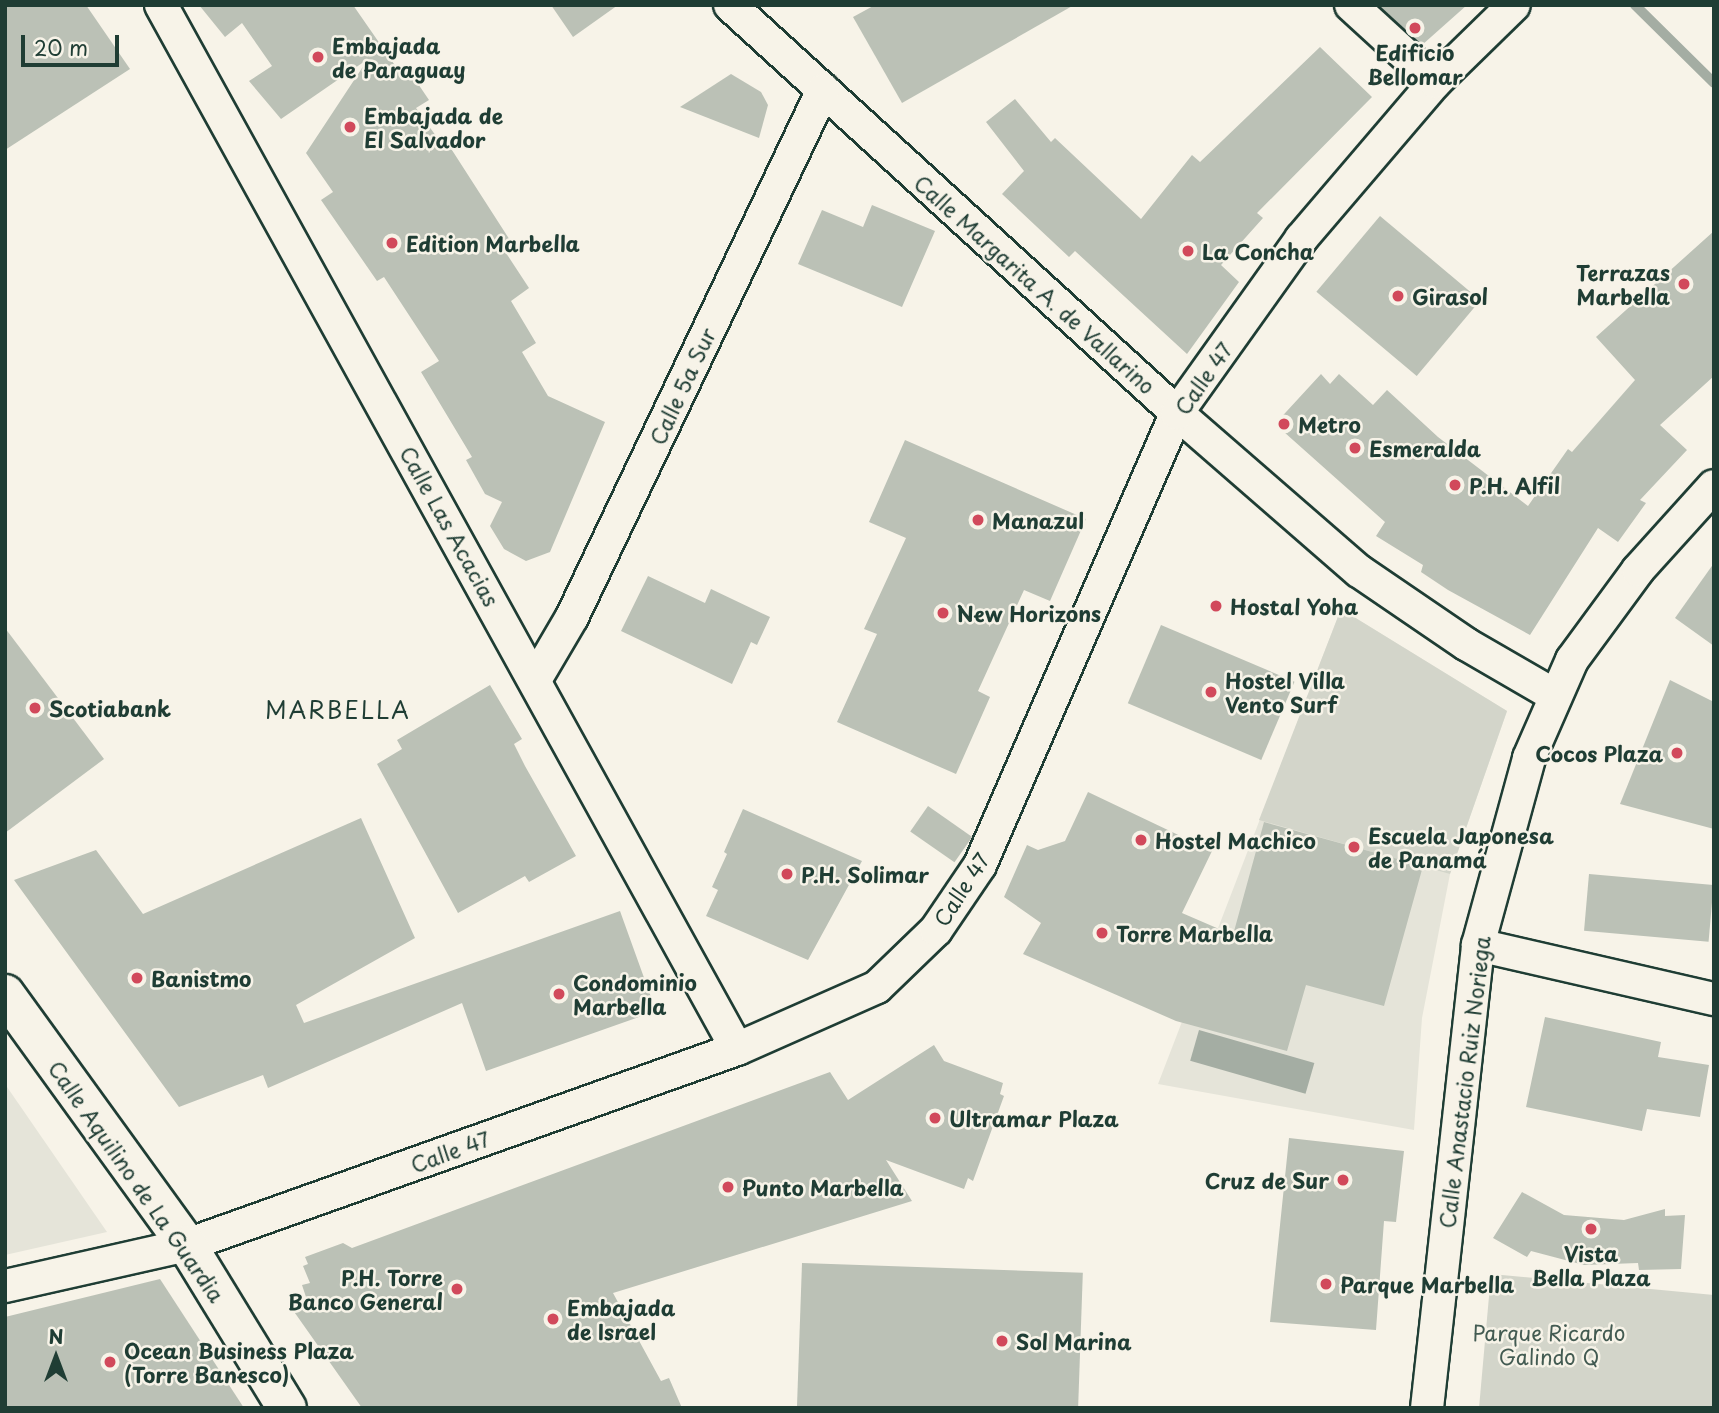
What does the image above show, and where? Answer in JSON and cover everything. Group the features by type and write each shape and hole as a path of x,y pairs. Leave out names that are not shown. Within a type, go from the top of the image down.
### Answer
{"street":[{"name":"Calle Las Acacias","path":"161,5 737,1049"},
{"name":"Calle Margarita A. de Vallarino","path":"730,5 1177,413 1359,571 1466,644 1554,695"},
{"path":"1351,5 1435,82"},
{"name":"Calle 47","path":"5,1286 187,1245 737,1049 877,987 936,930 980,865 1177,413 1301,239 1435,82 1514,5"},
{"name":"Calle 5a Sur","path":"535,680 572,617 823,90"},
{"name":"Calle Anastacio Ruiz Noriega","path":"1427,1408 1478,946 1530,758 1554,695 1572,660 1638,570 1714,486"},
{"path":"1478,946 1714,999"},
{"name":"Calle Aquilino de La Guardia","path":"5,994 187,1245 287,1408"}],"shaded area":[{"name":"Escuela Japonesa de Panamá","path":"1341,609 1507,711 1450,874 1422,1018 1414,1130 1158,1084"},
{"path":"1199,1030 1314,1063 1306,1094 1190,1061"},
{"path":"5,1084 107,1232 5,1255"}],"green space":[{"path":"1341,609 1507,711 1450,874 1259,820"},
{"name":"Parque Ricardo Galindo Q","path":"1491,1274 1714,1295 1714,1408 1479,1408"}],"building":[{"path":"5,5 86,5 130,69 5,150"},
{"path":"199,5 353,5 403,77 410,72 429,100 416,108 446,150 450,147 515,248 506,253 529,288 511,301 536,343 522,352 548,396 605,422 550,552 526,561 504,549 490,526 502,502 485,494 466,460 472,457 421,372 439,361 384,277 377,281 321,200 333,192 306,153 368,59 281,119 249,81 272,66 242,23 225,37"},
{"path":"551,5 618,5 573,37"},
{"path":"875,5 1074,5 902,103 853,17"},
{"name":"Edificio Bellomar","path":"1378,5 1467,5 1422,45"},
{"path":"1320,47 1372,97 1257,213 1263,218 1221,265 1239,282 1187,354 1075,251 1069,257 1002,194 1024,171 986,122 1015,99 1051,142 1055,138 1141,219 1192,155 1200,162"},
{"path":"731,74 761,92 768,105 759,138 680,107"},
{"path":"872,205 935,231 902,307 798,264 822,210 863,227"},
{"name":"Girasol","path":"1380,216 1480,300 1417,376 1316,292"},
{"path":"1714,231 1714,376 1660,425 1687,450 1640,500 1646,503 1618,542 1598,528 1530,635 1448,590 1421,572 1423,565 1376,536 1385,522 1275,424 1321,374 1330,384 1339,374 1373,405 1387,390 1438,437 1528,506 1568,449 1572,452 1635,380 1596,337"},
{"path":"905,440 1086,519 1050,601 1024,590 978,691 990,697 956,774 837,722 877,634 864,629 906,538 869,522"},
{"path":"1714,563 1714,646 1675,618"},
{"path":"648,576 705,603 711,589 770,617 757,645 751,642 732,684 621,631"},
{"name":"Hostel Villa Vento Surf","path":"1161,625 1294,682 1261,760 1128,703"},
{"name":"Scotiabank","path":"5,628 104,759 5,833"},
{"name":"Cocos Plaza","path":"1670,680 1714,702 1714,829 1620,804"},
{"path":"490,685 522,739 514,744 525,766 576,856 529,882 525,876 458,913 377,764 402,749 397,740"},
{"path":"1088,792 1212,851 1182,913 1233,935 1264,822 1423,866 1384,1006 1306,985 1287,1051 1176,1021 1023,954 1041,923 1004,897 1027,845 1038,850 1065,841"},
{"path":"928,806 972,837 954,862 910,831"},
{"name":"P.H. Solimar","path":"743,809 862,861 808,960 706,916 718,890 712,887 727,854 724,852"},
{"path":"361,818 415,938 296,1005 304,1023 620,911 656,1011 486,1071 462,1003 268,1088 263,1075 179,1107 14,880 96,850 143,914"},
{"path":"1589,874 1714,885 1709,942 1584,931"},
{"path":"1545,1017 1661,1042 1658,1057 1709,1065 1700,1117 1647,1109 1642,1131 1526,1107"},
{"path":"934,1045 944,1061 1003,1083 1000,1094 1004,1096 973,1181 968,1178 964,1189 886,1160 912,1201 613,1293 661,1381 669,1378 682,1408 362,1408 290,1306 307,1300 302,1285 310,1283 303,1266 308,1264 305,1257 343,1243 352,1248 830,1072 848,1100"},
{"path":"1289,1138 1404,1151 1396,1222 1384,1221 1376,1330 1270,1322"},
{"name":"Vista Bella Plaza","path":"1522,1192 1564,1215 1624,1220 1665,1209 1665,1216 1685,1215 1681,1269 1639,1270 1638,1263 1584,1265 1531,1251 1527,1257 1493,1238"},
{"path":"802,1263 1083,1273 1078,1408 797,1408"},
{"name":"Ocean Business Plaza (Torre Banesco)","path":"160,1279 244,1408 5,1408 5,1317"}],"waterway":[{"path":"1635,5 1714,83"}],"place":[{"name":"Edificio Bellomar","path":"1415,28"},
{"name":"Embajada de Paraguay","path":"318,57"},
{"name":"Embajada de El Salvador","path":"350,127"},
{"name":"Edition Marbella","path":"392,243"},
{"name":"La Concha","path":"1188,251"},
{"name":"Terrazas Marbella","path":"1684,284"},
{"name":"Girasol","path":"1398,296"},
{"name":"Metro","path":"1284,424"},
{"name":"Esmeralda","path":"1355,448"},
{"name":"P.H. Alfil","path":"1455,485"},
{"name":"Manazul","path":"978,520"},
{"name":"Hostal Yoha","path":"1216,606"},
{"name":"New Horizons","path":"943,613"},
{"name":"Hostel Villa Vento Surf","path":"1211,692"},
{"name":"Scotiabank","path":"35,708"},
{"name":"Cocos Plaza","path":"1677,753"},
{"name":"Hostel Machico","path":"1141,840"},
{"name":"Escuela Japonesa de Panamá","path":"1354,847"},
{"name":"P.H. Solimar","path":"787,874"},
{"name":"Torre Marbella","path":"1102,933"},
{"name":"Banistmo","path":"137,978"},
{"name":"Condominio Marbella","path":"559,994"},
{"name":"Ultramar Plaza","path":"935,1118"},
{"name":"Cruz de Sur","path":"1343,1180"},
{"name":"Punto Marbella","path":"728,1187"},
{"name":"Vista Bella Plaza","path":"1591,1229"},
{"name":"Parque Marbella","path":"1326,1284"},
{"name":"P.H. Torre Banco General","path":"457,1289"},
{"name":"Embajada de Israel","path":"553,1319"},
{"name":"Sol Marina","path":"1002,1341"},
{"name":"Ocean Business Plaza (Torre Banesco)","path":"110,1362"}],"district":[{"name":"MARBELLA","path":"338,710"}]}
